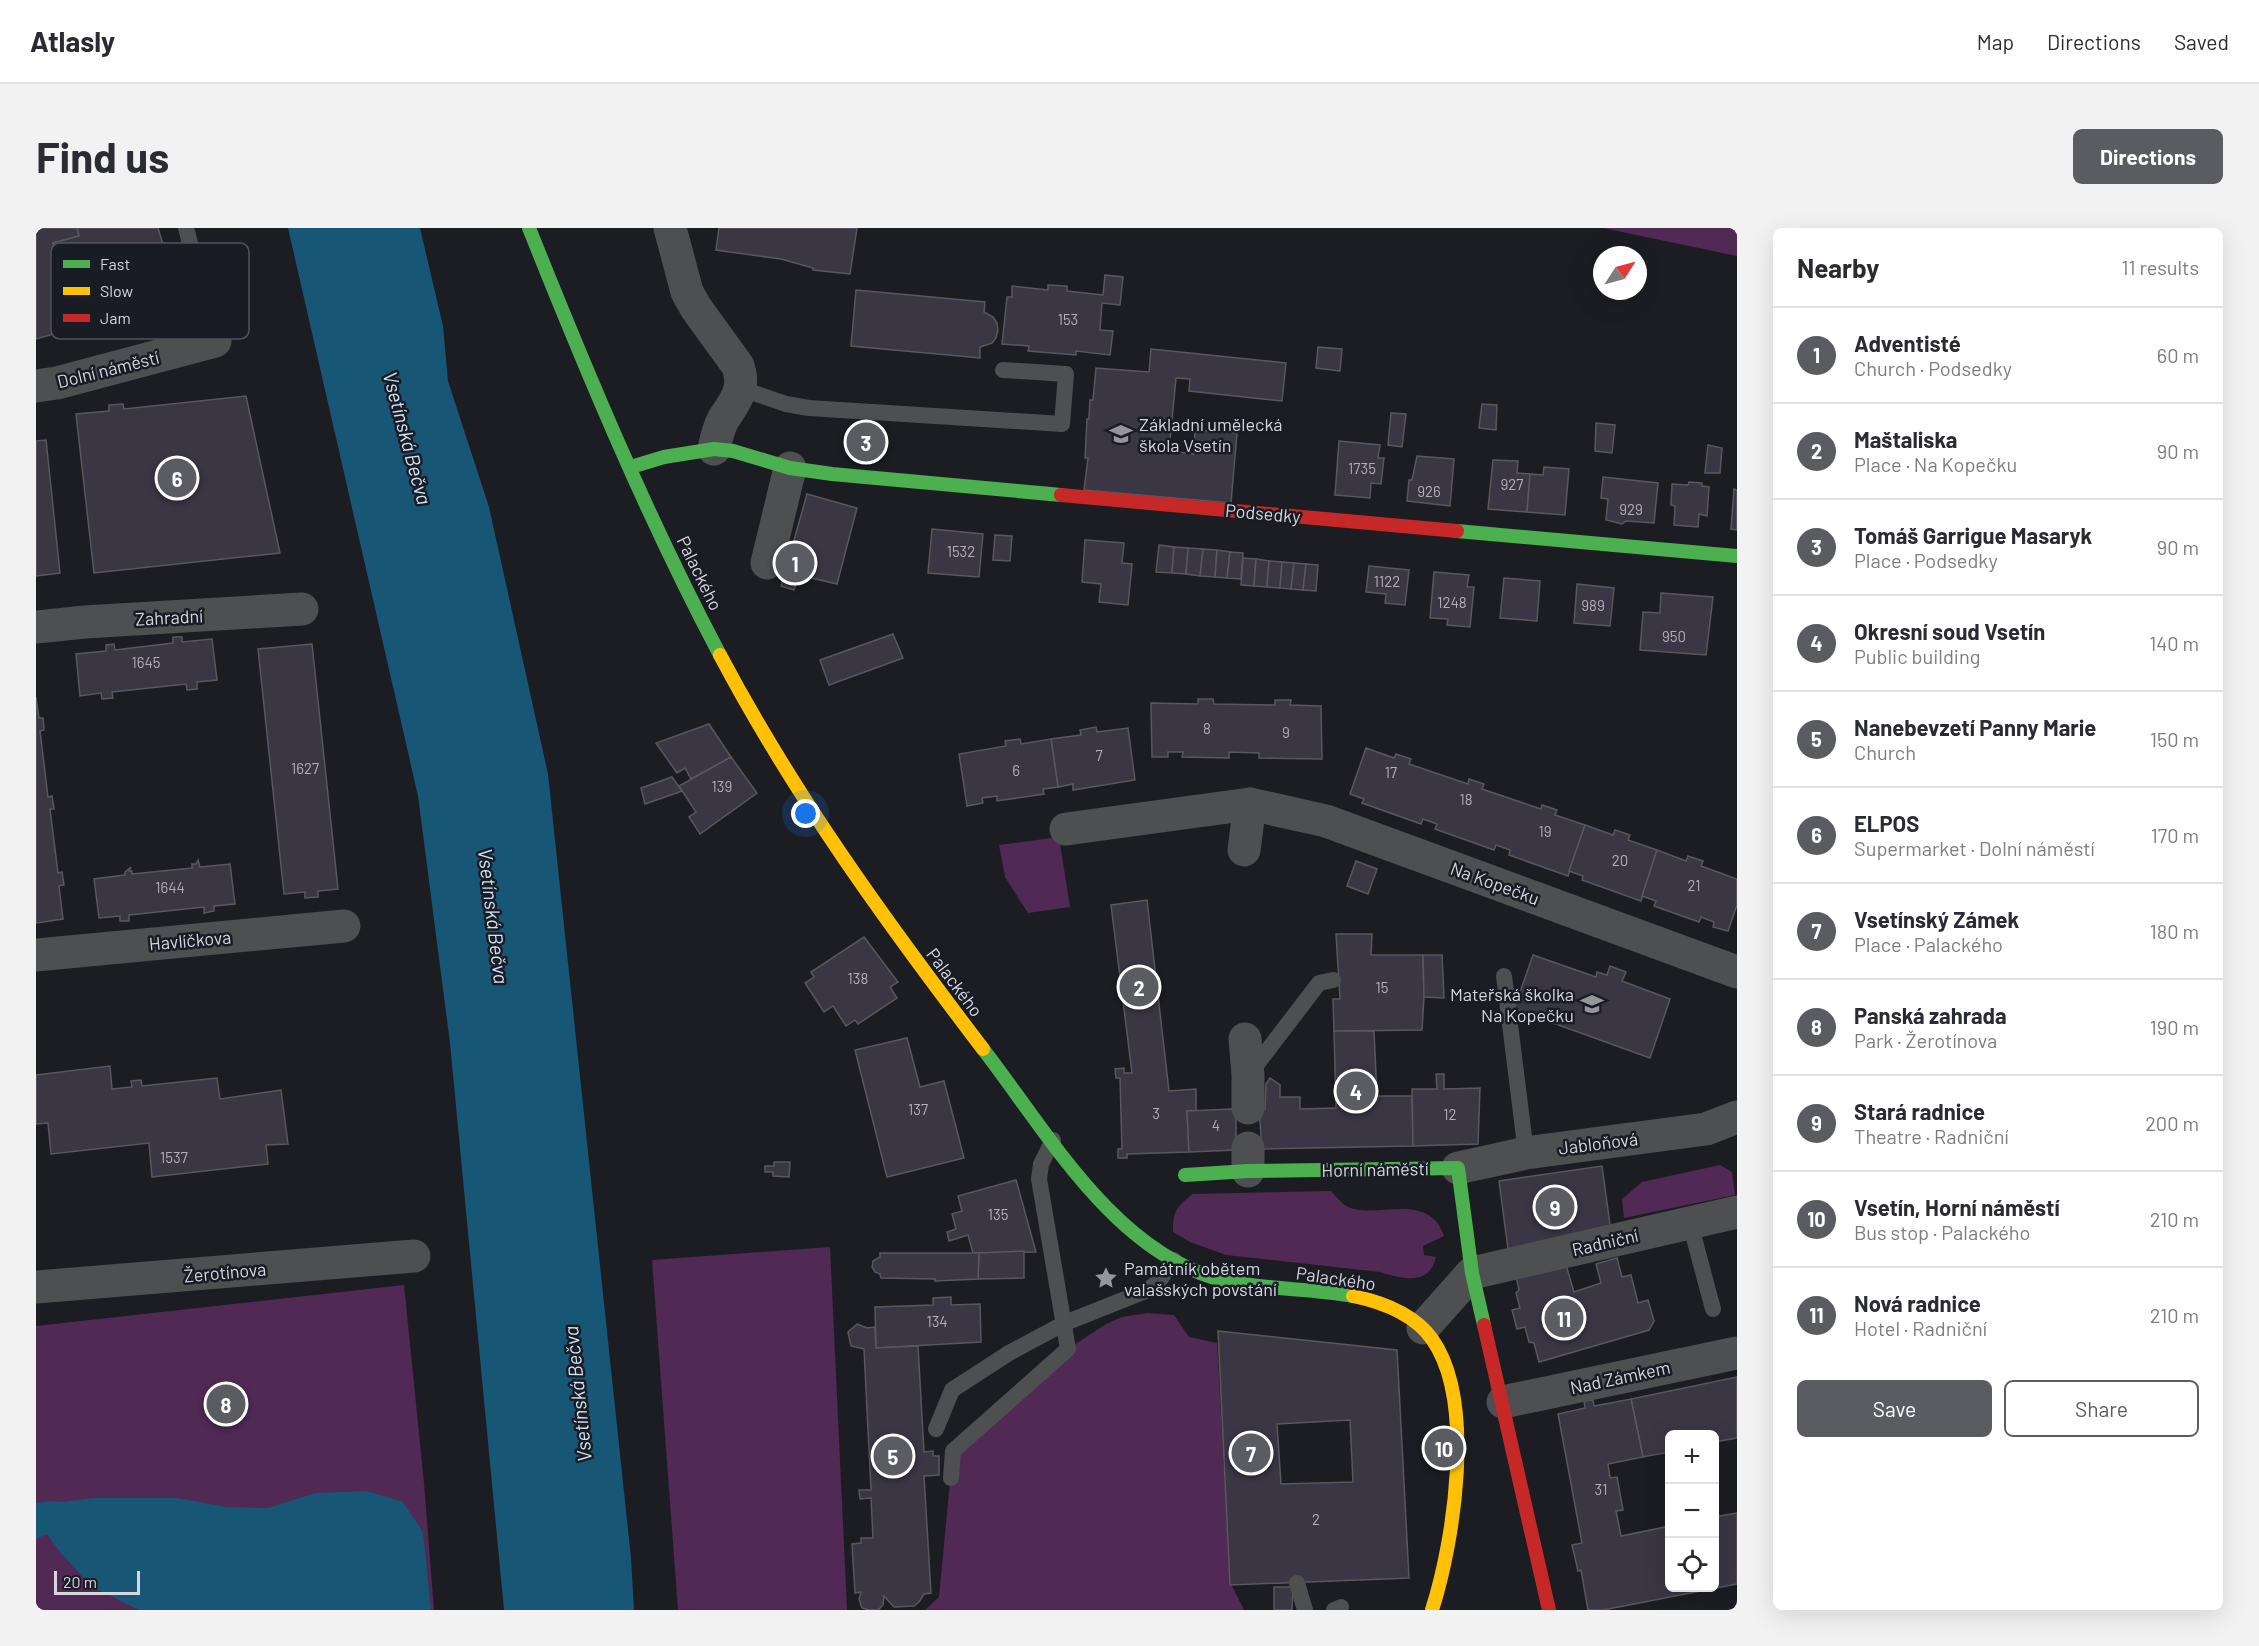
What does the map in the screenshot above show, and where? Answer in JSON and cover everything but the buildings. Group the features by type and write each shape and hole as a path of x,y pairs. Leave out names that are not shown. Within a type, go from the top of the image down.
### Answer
{"street":[{"name":"Palackého","path":"529,228 631,467 702,620 737,687 799,790 910,951 1090,1187 1114,1214 1140,1237 1192,1269 1224,1280 1367,1299 1392,1307 1410,1317 1423,1328 1441,1355 1453,1399 1456,1486 1454,1516 1444,1572 1432,1610"},
{"path":"670,228 687,292 738,366 742,377 742,389 722,422 714,448"},
{"name":"Dolní náměstí","path":"36,386 57,383 215,341"},
{"name":"Podsedky","path":"631,467 664,457 714,448 733,451 790,468 843,476 1737,556"},
{"path":"768,563 790,468"},
{"name":"Zahradní","path":"36,627 302,609"},
{"path":"1244,850 1250,804"},
{"name":"Na Kopečku","path":"1066,829 1250,804 1326,821 1737,972"},
{"name":"Havlíčkova","path":"36,955 344,926"},
{"path":"1245,1039 1248,1108"},
{"name":"Jabloňová","path":"1458,1168 1526,1153 1706,1129 1737,1117"},
{"name":"Horní náměstí","path":"1185,1175 1248,1160 1458,1168"},
{"path":"1458,1168 1472,1273 1549,1610"},
{"name":"Radniční","path":"1472,1273 1737,1212"},
{"name":"Žerotínova","path":"36,1287 414,1257"},
{"path":"1423,1328 1472,1273"},
{"name":"Nad Zámkem","path":"1503,1402 1737,1353"}],"lane":[{"path":"186,228 190,243"},
{"path":"742,389 786,404 809,408 1062,424 1066,374 1003,370"},
{"path":"1504,976 1526,1153"},
{"path":"1248,1075 1319,983 1333,980"},
{"path":"951,1478 953,1451 1068,1349 1039,1179 1041,1164 1053,1140"},
{"path":"1690,1223 1713,1309"},
{"path":"936,1429 952,1390 1009,1353 1065,1323 1148,1290 1159,1281 1174,1260"},
{"path":"1297,1583 1305,1610"}],"shaded area":[{"path":"1603,228 1737,228 1737,256"},
{"path":"1059,837 1070,907 1028,913 1005,877 999,845"},
{"path":"1720,1165 1732,1172 1735,1195 1624,1218 1622,1199 1642,1182"},
{"path":"1331,1191 1348,1207 1370,1211 1415,1210 1435,1220 1444,1236 1423,1246 1424,1255 1436,1257 1428,1273 1406,1278 1380,1272 1226,1255 1190,1242 1173,1232 1177,1210 1193,1194"},
{"path":"830,1247 847,1610 678,1610 652,1260"},
{"path":"404,1285 434,1610 36,1610 36,1326"},
{"path":"1147,1313 1174,1315 1189,1337 1217,1343 1230,1582 1244,1610 925,1610 939,1597 953,1451 1068,1349 1106,1324 1122,1317"}],"water":[{"name":"Vsetínská Bečva","path":"288,228 420,228 443,326 448,381 489,507 548,774 631,1558 634,1610 504,1610 450,1043 418,796"},
{"path":"367,1491 403,1502 423,1532 431,1610 139,1610 91,1586 47,1534 36,1539 36,1503 92,1498 177,1498 227,1507 268,1508 315,1493"}],"traffic: fast":[{"path":"529,228 619,444 693,603 720,655"},
{"path":"631,467 664,457 714,449 733,451 790,468 832,474 1061,495"},
{"path":"1457,531 1737,556"},
{"path":"983,1049 1086,1185 1148,1244 1183,1266 1222,1280 1255,1286 1353,1296"},
{"path":"1185,1175 1248,1171 1458,1168 1472,1273 1484,1325"}],"traffic: slow":[{"path":"720,655 810,808 877,906 983,1049"},
{"path":"1353,1296 1397,1310 1407,1316 1425,1330 1446,1366 1454,1398 1457,1472 1447,1547 1432,1610"}],"traffic: jam":[{"path":"1061,495 1457,531"},
{"path":"1484,1325 1549,1610"}],"place":[{"name":"Základní umělecká škola Vsetín","path":"1121,434"},
{"name":"Tomáš Garrigue Masaryk","path":"866,442"},
{"name":"ELPOS","path":"177,478"},
{"name":"Adventisté","path":"795,563"},
{"name":"Maštaliska","path":"1139,987"},
{"name":"Mateřská školka Na Kopečku","path":"1592,1004"},
{"name":"Okresní soud Vsetín","path":"1356,1091"},
{"name":"Stará radnice","path":"1555,1207"},
{"name":"Památník obětem valašských povstání","path":"1106,1278"},
{"name":"Nová radnice","path":"1564,1318"},
{"name":"Panská zahrada","path":"226,1404"},
{"name":"Vsetín, Horní náměstí","path":"1444,1448"},
{"name":"Vsetínský Zámek","path":"1251,1453"},
{"name":"Nanebevzetí Panny Marie","path":"893,1456"}]}
